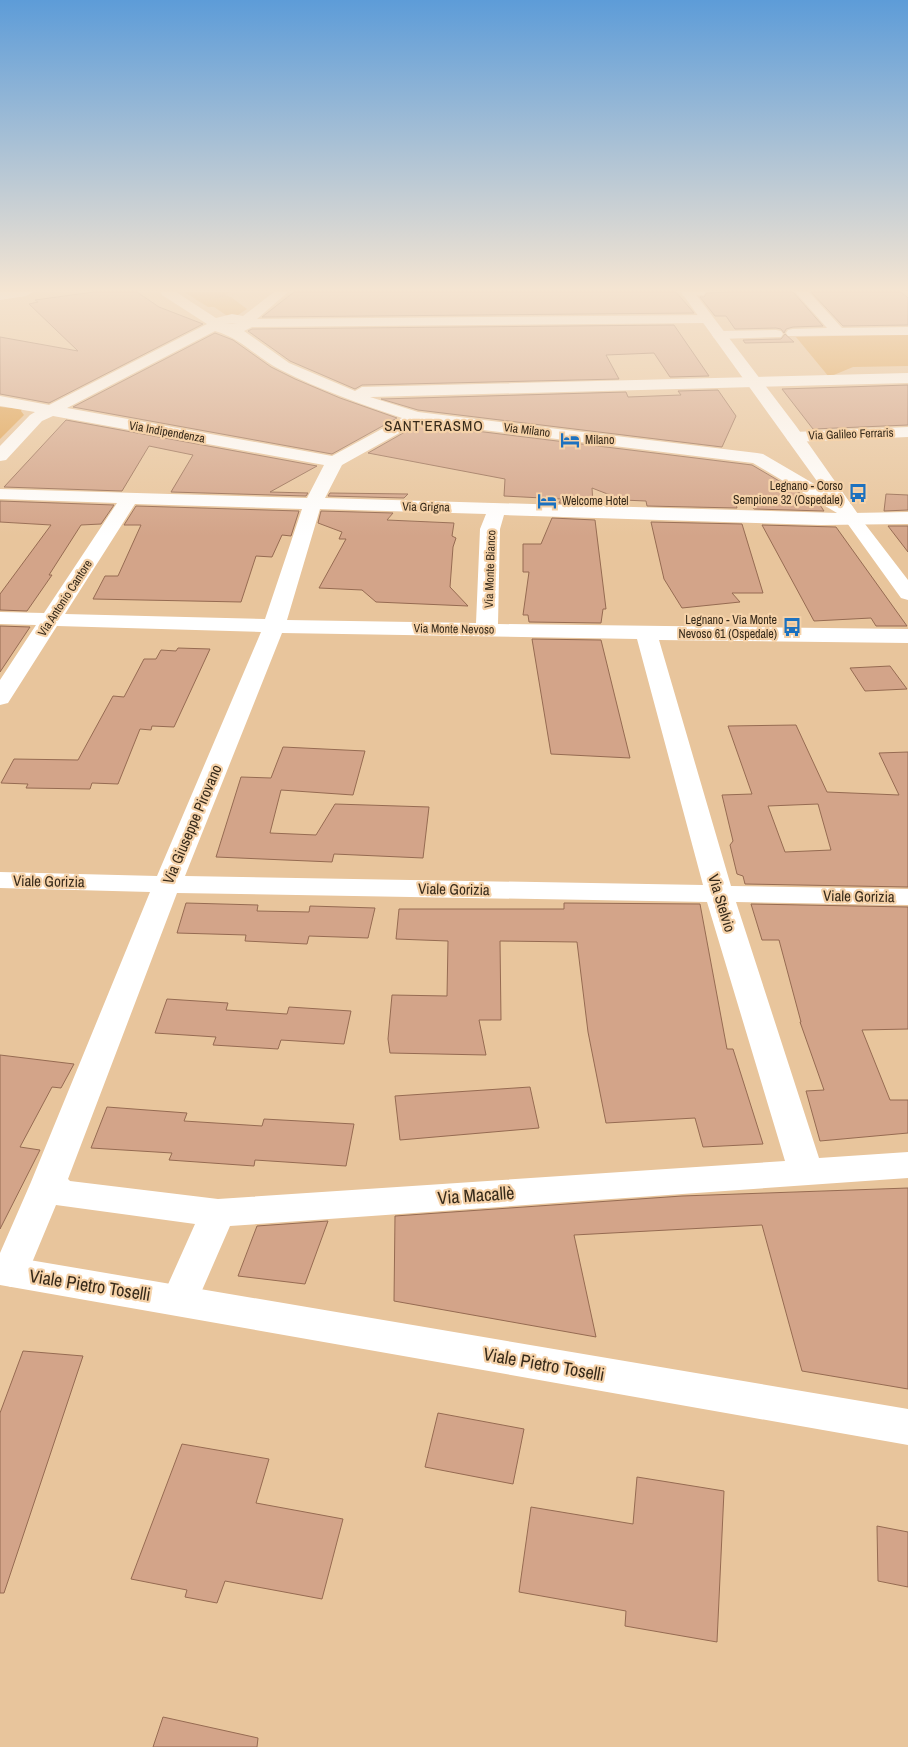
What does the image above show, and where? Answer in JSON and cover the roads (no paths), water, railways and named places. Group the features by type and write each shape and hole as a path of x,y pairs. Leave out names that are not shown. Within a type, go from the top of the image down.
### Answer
{"street":[{"path":"0,456 36,418 126,374"},
{"name":"Via Milano","path":"301,374 341,392 416,417 757,458 849,515"},
{"path":"748,374 784,438 849,515 908,594"},
{"path":"341,392 908,378"},
{"name":"Via Indipendenza","path":"0,401 335,462"},
{"path":"335,462 416,417"},
{"name":"Via Galileo Ferraris","path":"784,438 908,432"},
{"path":"757,458 784,438"},
{"name":"Via Giuseppe Pirovano","path":"6,1271 49,1182 166,884 178,861 274,626 312,505 335,462"},
{"name":"Via Grigna","path":"0,494 312,505 849,515 908,518"},
{"name":"Via Antonio Cantore","path":"0,698 129,498"},
{"name":"Via Monte Bianco","path":"488,629 490,529 497,509"},
{"name":"Via Monte Nevoso","path":"0,618 274,626 908,636"},
{"name":"Via Stelvio","path":"646,633 719,894 806,1171"},
{"name":"Viale Gorizia","path":"0,880 908,897"},
{"name":"Via Macallè","path":"49,1182 60,1193 218,1213 908,1165"},
{"path":"180,1300 218,1213"},
{"name":"Viale Pietro Toselli","path":"6,1271 908,1427"}],"place":[{"name":"Milano","path":"570,440"},
{"name":"Legnano - Corso Sempione 32 (Ospedale)","path":"858,493"},
{"name":"Welcome Hotel","path":"547,501"},
{"name":"Legnano - Via Monte Nevoso 61 (Ospedale)","path":"792,627"}],"district":[{"name":"SANT'ERASMO","path":"434,425"}]}
